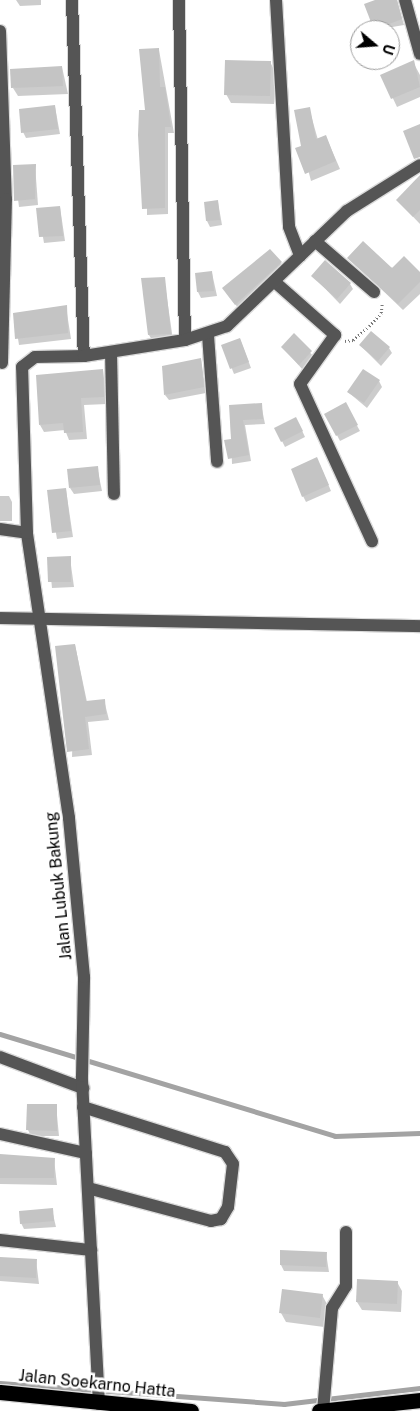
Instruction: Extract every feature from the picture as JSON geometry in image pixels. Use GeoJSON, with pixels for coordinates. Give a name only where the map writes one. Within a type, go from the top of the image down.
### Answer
{"type":"FeatureCollection","features":[{"type":"Feature","properties":{"kind":"highway","name":"Jalan Soekarno Hatta"},"geometry":{"type":"LineString","coordinates":[[0,1392],[191,1411]]}},
{"type":"Feature","properties":{"kind":"highway"},"geometry":{"type":"LineString","coordinates":[[321,1411],[420,1400]]}},
{"type":"Feature","properties":{"kind":"street"},"geometry":{"type":"LineString","coordinates":[[72,0],[84,356]]}},
{"type":"Feature","properties":{"kind":"street"},"geometry":{"type":"LineString","coordinates":[[179,0],[185,340]]}},
{"type":"Feature","properties":{"kind":"street"},"geometry":{"type":"LineString","coordinates":[[276,0],[289,227],[300,256]]}},
{"type":"Feature","properties":{"kind":"street"},"geometry":{"type":"LineString","coordinates":[[405,0],[420,54]]}},
{"type":"Feature","properties":{"kind":"street"},"geometry":{"type":"LineString","coordinates":[[0,31],[6,199],[1,363],[22,367],[35,357],[84,356],[208,335],[241,316],[315,240],[347,211],[420,165]]}},
{"type":"Feature","properties":{"kind":"street"},"geometry":{"type":"LineString","coordinates":[[315,240],[374,292]]}},
{"type":"Feature","properties":{"kind":"street"},"geometry":{"type":"LineString","coordinates":[[276,282],[335,335],[300,384],[372,541]]}},
{"type":"Feature","properties":{"kind":"street"},"geometry":{"type":"LineString","coordinates":[[208,335],[217,462]]}},
{"type":"Feature","properties":{"kind":"street"},"geometry":{"type":"LineString","coordinates":[[111,352],[114,494]]}},
{"type":"Feature","properties":{"kind":"street","name":"Jalan Lubuk Bakung"},"geometry":{"type":"LineString","coordinates":[[22,367],[27,533],[35,582],[38,618],[69,818],[85,1031],[82,1082],[99,1401]]}},
{"type":"Feature","properties":{"kind":"street"},"geometry":{"type":"LineString","coordinates":[[0,529],[27,533]]}},
{"type":"Feature","properties":{"kind":"street"},"geometry":{"type":"LineString","coordinates":[[0,618],[420,626]]}},
{"type":"Feature","properties":{"kind":"street"},"geometry":{"type":"LineString","coordinates":[[0,1057],[82,1082]]}},
{"type":"Feature","properties":{"kind":"street"},"geometry":{"type":"LineString","coordinates":[[84,1107],[225,1152],[233,1164],[228,1207],[220,1219],[211,1221],[88,1188]]}},
{"type":"Feature","properties":{"kind":"street"},"geometry":{"type":"LineString","coordinates":[[0,1134],[86,1153]]}},
{"type":"Feature","properties":{"kind":"street"},"geometry":{"type":"LineString","coordinates":[[321,1411],[332,1308],[346,1286],[346,1232]]}},
{"type":"Feature","properties":{"kind":"street"},"geometry":{"type":"LineString","coordinates":[[0,1240],[91,1250]]}},
{"type":"Feature","properties":{"kind":"path"},"geometry":{"type":"LineString","coordinates":[[335,335],[349,341],[369,326],[382,306],[374,292]]}},
{"type":"Feature","properties":{"kind":"building"},"geometry":{"type":"Polygon","coordinates":[[[375,0],[397,0],[402,19],[370,20],[364,4],[375,0]]]}},
{"type":"Feature","properties":{"kind":"building"},"geometry":{"type":"Polygon","coordinates":[[[159,48],[160,87],[165,87],[171,127],[165,127],[165,208],[142,209],[138,135],[139,110],[145,110],[139,49],[159,48]]]}},
{"type":"Feature","properties":{"kind":"building"},"geometry":{"type":"Polygon","coordinates":[[[225,60],[271,61],[270,96],[224,95],[225,60]]]}},
{"type":"Feature","properties":{"kind":"building"},"geometry":{"type":"Polygon","coordinates":[[[414,60],[420,87],[391,99],[380,75],[391,70],[400,70],[400,66],[414,60]]]}},
{"type":"Feature","properties":{"kind":"building"},"geometry":{"type":"Polygon","coordinates":[[[62,66],[63,86],[11,88],[10,69],[62,66]]]}},
{"type":"Feature","properties":{"kind":"building"},"geometry":{"type":"Polygon","coordinates":[[[55,105],[58,129],[21,133],[19,109],[55,105]]]}},
{"type":"Feature","properties":{"kind":"building"},"geometry":{"type":"Polygon","coordinates":[[[310,107],[316,139],[326,135],[336,161],[305,174],[295,148],[301,146],[294,110],[310,107]]]}},
{"type":"Feature","properties":{"kind":"building"},"geometry":{"type":"Polygon","coordinates":[[[420,124],[420,157],[414,159],[403,131],[420,124]]]}},
{"type":"Feature","properties":{"kind":"building"},"geometry":{"type":"Polygon","coordinates":[[[36,164],[35,199],[14,201],[13,165],[36,164]]]}},
{"type":"Feature","properties":{"kind":"building"},"geometry":{"type":"Polygon","coordinates":[[[420,175],[420,210],[413,217],[396,200],[420,175]]]}},
{"type":"Feature","properties":{"kind":"building"},"geometry":{"type":"Polygon","coordinates":[[[218,200],[220,220],[206,221],[204,202],[218,200]]]}},
{"type":"Feature","properties":{"kind":"building"},"geometry":{"type":"Polygon","coordinates":[[[60,206],[63,236],[39,237],[36,208],[60,206]]]}},
{"type":"Feature","properties":{"kind":"building"},"geometry":{"type":"Polygon","coordinates":[[[363,241],[392,268],[404,256],[420,272],[420,282],[398,304],[347,258],[363,241]]]}},
{"type":"Feature","properties":{"kind":"building"},"geometry":{"type":"Polygon","coordinates":[[[270,249],[282,262],[235,305],[222,288],[270,249]]]}},
{"type":"Feature","properties":{"kind":"building"},"geometry":{"type":"Polygon","coordinates":[[[325,260],[351,283],[337,299],[311,276],[325,260]]]}},
{"type":"Feature","properties":{"kind":"building"},"geometry":{"type":"Polygon","coordinates":[[[212,271],[214,291],[197,292],[195,273],[212,271]]]}},
{"type":"Feature","properties":{"kind":"building"},"geometry":{"type":"Polygon","coordinates":[[[165,277],[171,334],[148,335],[141,278],[165,277]]]}},
{"type":"Feature","properties":{"kind":"building"},"geometry":{"type":"Polygon","coordinates":[[[67,305],[68,333],[15,339],[13,313],[67,305]]]}},
{"type":"Feature","properties":{"kind":"building"},"geometry":{"type":"Polygon","coordinates":[[[371,331],[390,347],[378,361],[359,345],[371,331]]]}},
{"type":"Feature","properties":{"kind":"building"},"geometry":{"type":"Polygon","coordinates":[[[294,333],[312,351],[299,365],[281,347],[294,333]]]}},
{"type":"Feature","properties":{"kind":"building"},"geometry":{"type":"Polygon","coordinates":[[[240,338],[249,362],[230,369],[221,345],[240,338]]]}},
{"type":"Feature","properties":{"kind":"building"},"geometry":{"type":"Polygon","coordinates":[[[201,358],[204,387],[164,395],[162,366],[201,358]]]}},
{"type":"Feature","properties":{"kind":"building"},"geometry":{"type":"Polygon","coordinates":[[[103,369],[104,397],[81,398],[83,432],[64,433],[63,423],[39,425],[36,375],[103,369]]]}},
{"type":"Feature","properties":{"kind":"building"},"geometry":{"type":"Polygon","coordinates":[[[363,369],[380,380],[364,403],[347,392],[363,369]]]}},
{"type":"Feature","properties":{"kind":"building"},"geometry":{"type":"Polygon","coordinates":[[[346,402],[358,425],[336,436],[324,414],[346,402]]]}},
{"type":"Feature","properties":{"kind":"building"},"geometry":{"type":"Polygon","coordinates":[[[262,403],[263,419],[243,420],[249,455],[228,459],[224,440],[231,439],[229,405],[262,403]]]}},
{"type":"Feature","properties":{"kind":"building"},"geometry":{"type":"Polygon","coordinates":[[[296,417],[303,431],[281,442],[274,428],[296,417]]]}},
{"type":"Feature","properties":{"kind":"building"},"geometry":{"type":"Polygon","coordinates":[[[317,457],[329,485],[302,497],[291,469],[317,457]]]}},
{"type":"Feature","properties":{"kind":"building"},"geometry":{"type":"Polygon","coordinates":[[[98,466],[100,485],[69,488],[67,469],[98,466]]]}},
{"type":"Feature","properties":{"kind":"building"},"geometry":{"type":"Polygon","coordinates":[[[66,488],[71,531],[52,533],[47,490],[66,488]]]}},
{"type":"Feature","properties":{"kind":"building"},"geometry":{"type":"Polygon","coordinates":[[[71,556],[71,582],[48,582],[47,557],[71,556]]]}},
{"type":"Feature","properties":{"kind":"building"},"geometry":{"type":"Polygon","coordinates":[[[75,644],[86,701],[105,699],[106,714],[85,717],[89,749],[67,752],[55,646],[75,644]]]}},
{"type":"Feature","properties":{"kind":"building"},"geometry":{"type":"Polygon","coordinates":[[[27,1104],[57,1104],[57,1131],[26,1130],[27,1104]]]}},
{"type":"Feature","properties":{"kind":"building"},"geometry":{"type":"Polygon","coordinates":[[[0,1154],[55,1158],[54,1178],[0,1178],[0,1154]]]}},
{"type":"Feature","properties":{"kind":"building"},"geometry":{"type":"Polygon","coordinates":[[[53,1208],[54,1221],[20,1224],[19,1211],[53,1208]]]}},
{"type":"Feature","properties":{"kind":"building"},"geometry":{"type":"Polygon","coordinates":[[[280,1250],[327,1252],[326,1267],[280,1265],[280,1250]]]}},
{"type":"Feature","properties":{"kind":"building"},"geometry":{"type":"Polygon","coordinates":[[[0,1257],[37,1259],[36,1278],[0,1276],[0,1257]]]}},
{"type":"Feature","properties":{"kind":"building"},"geometry":{"type":"Polygon","coordinates":[[[357,1279],[398,1281],[397,1304],[356,1302],[357,1279]]]}},
{"type":"Feature","properties":{"kind":"building"},"geometry":{"type":"Polygon","coordinates":[[[282,1289],[323,1294],[320,1318],[279,1313],[282,1289]]]}},
{"type":"Feature","properties":{"kind":"waterway"},"geometry":{"type":"LineString","coordinates":[[0,1034],[335,1136],[420,1133]]}},
{"type":"Feature","properties":{"kind":"waterway"},"geometry":{"type":"LineString","coordinates":[[0,1383],[284,1404],[420,1388]]}}]}
